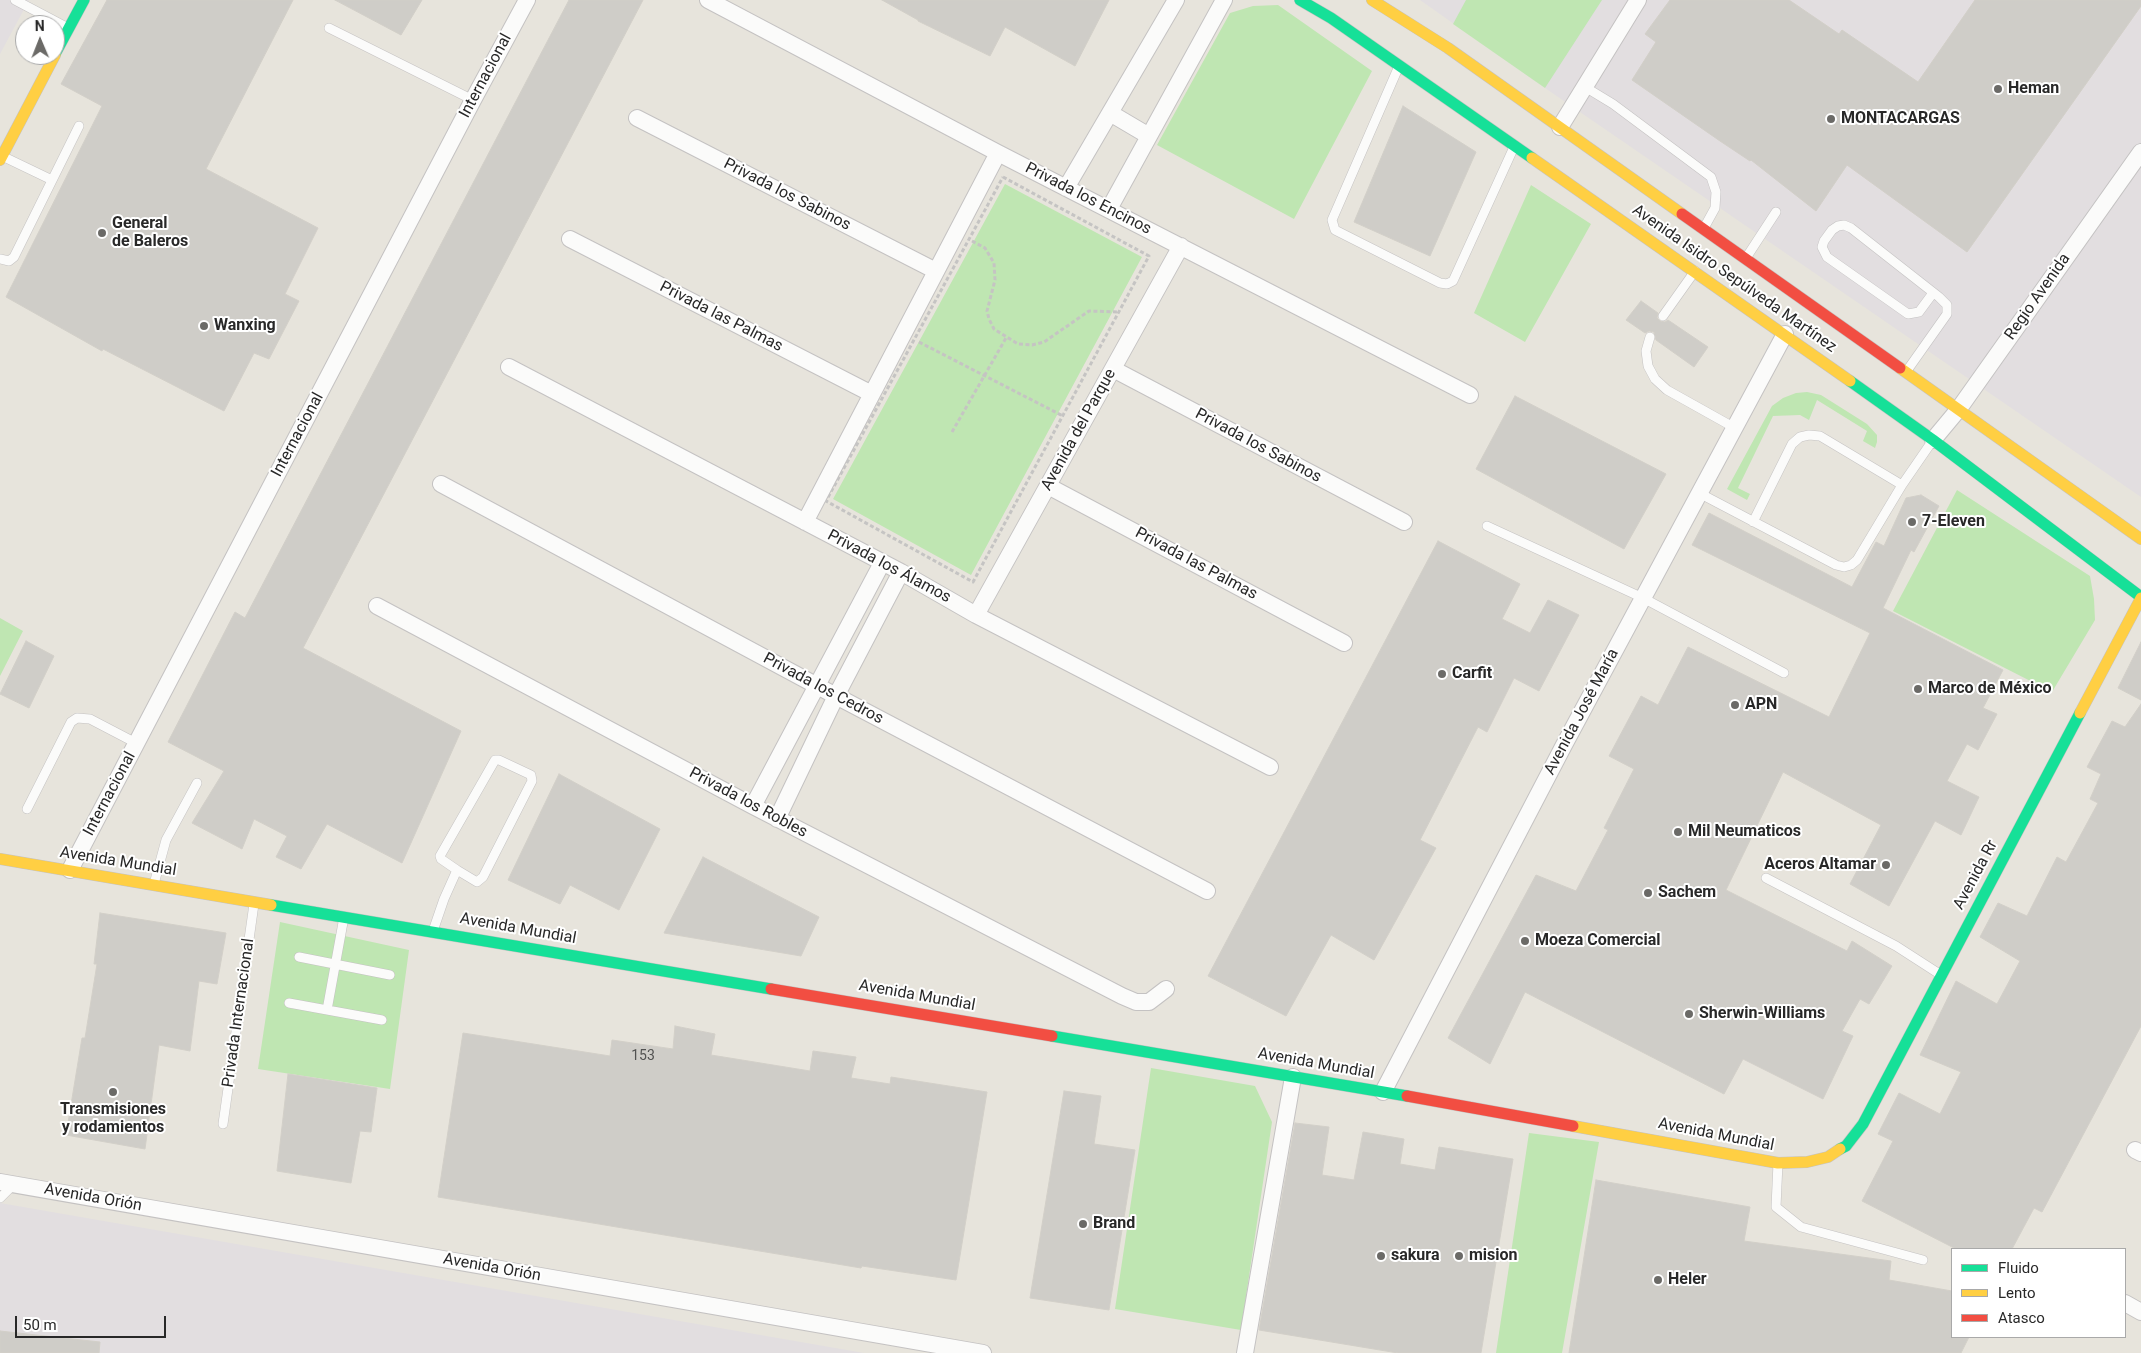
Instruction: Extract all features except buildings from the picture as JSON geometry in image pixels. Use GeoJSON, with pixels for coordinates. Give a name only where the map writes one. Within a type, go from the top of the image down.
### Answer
{"type":"FeatureCollection","features":[{"type":"Feature","properties":{"kind":"street"},"geometry":{"type":"LineString","coordinates":[[65,35],[84,0]]}},
{"type":"Feature","properties":{"kind":"street","name":"Privada los Encinos"},"geometry":{"type":"LineString","coordinates":[[708,0],[998,153],[1470,395]]}},
{"type":"Feature","properties":{"kind":"street"},"geometry":{"type":"LineString","coordinates":[[1066,188],[1176,0]]}},
{"type":"Feature","properties":{"kind":"street"},"geometry":{"type":"LineString","coordinates":[[1110,209],[1224,0]]}},
{"type":"Feature","properties":{"kind":"street","name":"Avenida Isidro Sepúlveda Martínez"},"geometry":{"type":"LineString","coordinates":[[1300,0],[1331,18],[1695,270],[1933,440],[2094,560],[2141,598]]}},
{"type":"Feature","properties":{"kind":"street","name":"Avenida Isidro Sepúlveda Martínez"},"geometry":{"type":"LineString","coordinates":[[1372,0],[1448,48],[2141,540]]}},
{"type":"Feature","properties":{"kind":"street"},"geometry":{"type":"LineString","coordinates":[[1560,127],[1638,0]]}},
{"type":"Feature","properties":{"kind":"street","name":"Internacional"},"geometry":{"type":"LineString","coordinates":[[70,870],[473,100],[522,2]]}},
{"type":"Feature","properties":{"kind":"street"},"geometry":{"type":"LineString","coordinates":[[1,158],[50,65]]}},
{"type":"Feature","properties":{"kind":"street"},"geometry":{"type":"LineString","coordinates":[[1110,112],[1150,136]]}},
{"type":"Feature","properties":{"kind":"street","name":"Privada los Sabinos"},"geometry":{"type":"LineString","coordinates":[[637,118],[936,271]]}},
{"type":"Feature","properties":{"kind":"street","name":"Regio Avenida"},"geometry":{"type":"LineString","coordinates":[[1933,440],[1958,410],[2141,152]]}},
{"type":"Feature","properties":{"kind":"street"},"geometry":{"type":"LineString","coordinates":[[805,522],[998,153]]}},
{"type":"Feature","properties":{"kind":"street","name":"Privada las Palmas"},"geometry":{"type":"LineString","coordinates":[[570,239],[872,394]]}},
{"type":"Feature","properties":{"kind":"street","name":"Avenida del Parque"},"geometry":{"type":"LineString","coordinates":[[976,614],[1181,246]]}},
{"type":"Feature","properties":{"kind":"street","name":"Avenida José María"},"geometry":{"type":"LineString","coordinates":[[1383,1092],[1560,753],[1785,334]]}},
{"type":"Feature","properties":{"kind":"street","name":"Privada los Álamos"},"geometry":{"type":"LineString","coordinates":[[509,366],[1270,768]]}},
{"type":"Feature","properties":{"kind":"street","name":"Privada los Sabinos"},"geometry":{"type":"LineString","coordinates":[[1113,369],[1404,522]]}},
{"type":"Feature","properties":{"kind":"street","name":"Privada los Cedros"},"geometry":{"type":"LineString","coordinates":[[441,484],[836,696],[1207,891]]}},
{"type":"Feature","properties":{"kind":"street","name":"Privada las Palmas"},"geometry":{"type":"LineString","coordinates":[[1048,486],[1344,643]]}},
{"type":"Feature","properties":{"kind":"street"},"geometry":{"type":"LineString","coordinates":[[753,806],[882,563]]}},
{"type":"Feature","properties":{"kind":"street"},"geometry":{"type":"LineString","coordinates":[[777,819],[836,696],[901,572]]}},
{"type":"Feature","properties":{"kind":"street","name":"Avenida Rr"},"geometry":{"type":"LineString","coordinates":[[1828,1157],[1846,1146],[1863,1124],[2141,598]]}},
{"type":"Feature","properties":{"kind":"street","name":"Privada los Robles"},"geometry":{"type":"LineString","coordinates":[[377,606],[777,819],[1122,996],[1136,1002],[1149,1002],[1166,989]]}},
{"type":"Feature","properties":{"kind":"street","name":"Avenida Mundial"},"geometry":{"type":"LineString","coordinates":[[0,859],[1293,1076],[1778,1163],[1807,1162],[1828,1157]]}},
{"type":"Feature","properties":{"kind":"street"},"geometry":{"type":"LineString","coordinates":[[1246,1353],[1293,1076]]}},
{"type":"Feature","properties":{"kind":"street","name":"Avenida Orión"},"geometry":{"type":"LineString","coordinates":[[7,1184],[983,1353]]}},
{"type":"Feature","properties":{"kind":"street"},"geometry":{"type":"LineString","coordinates":[[2126,1304],[2141,1312]]}},
{"type":"Feature","properties":{"kind":"lane"},"geometry":{"type":"LineString","coordinates":[[15,0],[68,29]]}},
{"type":"Feature","properties":{"kind":"lane"},"geometry":{"type":"LineString","coordinates":[[329,28],[473,100]]}},
{"type":"Feature","properties":{"kind":"lane"},"geometry":{"type":"LineString","coordinates":[[1399,66],[1332,220],[1335,230],[1440,283],[1447,284],[1452,281],[1514,146]]}},
{"type":"Feature","properties":{"kind":"lane"},"geometry":{"type":"LineString","coordinates":[[1585,87],[1613,104],[1711,177],[1716,192],[1714,208],[1703,229]]}},
{"type":"Feature","properties":{"kind":"lane"},"geometry":{"type":"LineString","coordinates":[[0,259],[9,261],[14,257],[79,126]]}},
{"type":"Feature","properties":{"kind":"lane"},"geometry":{"type":"LineString","coordinates":[[1,158],[52,180]]}},
{"type":"Feature","properties":{"kind":"lane"},"geometry":{"type":"LineString","coordinates":[[1746,259],[1760,240],[1776,212]]}},
{"type":"Feature","properties":{"kind":"lane"},"geometry":{"type":"LineString","coordinates":[[1906,373],[1947,314],[1947,305],[1934,293],[1851,228],[1844,225],[1838,226],[1832,230],[1824,241],[1822,247],[1827,258],[1908,314],[1919,312],[1934,293]]}},
{"type":"Feature","properties":{"kind":"lane"},"geometry":{"type":"LineString","coordinates":[[1663,316],[1695,270]]}},
{"type":"Feature","properties":{"kind":"lane"},"geometry":{"type":"LineString","coordinates":[[1650,337],[1646,351],[1648,366],[1655,379],[1667,390],[1735,428]]}},
{"type":"Feature","properties":{"kind":"lane"},"geometry":{"type":"LineString","coordinates":[[1753,522],[1792,444],[1800,437],[1809,435],[1820,436],[1902,484]]}},
{"type":"Feature","properties":{"kind":"lane"},"geometry":{"type":"LineString","coordinates":[[1699,493],[1836,565],[1844,567],[1851,565],[1864,548],[1902,484],[1933,440]]}},
{"type":"Feature","properties":{"kind":"lane"},"geometry":{"type":"LineString","coordinates":[[1487,526],[1643,598],[1784,673]]}},
{"type":"Feature","properties":{"kind":"lane"},"geometry":{"type":"LineString","coordinates":[[27,809],[70,722],[76,718],[90,719],[136,743]]}},
{"type":"Feature","properties":{"kind":"lane"},"geometry":{"type":"LineString","coordinates":[[495,760],[499,760],[531,775],[532,781],[481,880],[473,880],[457,870],[440,859],[440,856],[495,760]]}},
{"type":"Feature","properties":{"kind":"lane"},"geometry":{"type":"LineString","coordinates":[[154,884],[166,840],[197,783]]}},
{"type":"Feature","properties":{"kind":"lane"},"geometry":{"type":"LineString","coordinates":[[433,931],[457,870]]}},
{"type":"Feature","properties":{"kind":"lane"},"geometry":{"type":"LineString","coordinates":[[1766,878],[1896,946],[1941,975]]}},
{"type":"Feature","properties":{"kind":"lane","name":"Privada Internacional"},"geometry":{"type":"LineString","coordinates":[[223,1124],[255,901]]}},
{"type":"Feature","properties":{"kind":"lane"},"geometry":{"type":"LineString","coordinates":[[327,1010],[344,916]]}},
{"type":"Feature","properties":{"kind":"lane"},"geometry":{"type":"LineString","coordinates":[[299,957],[390,975]]}},
{"type":"Feature","properties":{"kind":"lane"},"geometry":{"type":"LineString","coordinates":[[289,1003],[382,1020]]}},
{"type":"Feature","properties":{"kind":"lane"},"geometry":{"type":"LineString","coordinates":[[1778,1163],[1776,1207],[1801,1227],[1923,1260]]}},
{"type":"Feature","properties":{"kind":"lane"},"geometry":{"type":"LineString","coordinates":[[0,1198],[7,1184]]}},
{"type":"Feature","properties":{"kind":"path"},"geometry":{"type":"LineString","coordinates":[[1003,177],[1149,256],[973,582],[826,501],[969,239],[1003,177]]}},
{"type":"Feature","properties":{"kind":"path"},"geometry":{"type":"LineString","coordinates":[[969,239],[985,248],[994,263],[995,280],[987,311],[994,329],[1018,344],[1032,345],[1044,342],[1089,311],[1118,312]]}},
{"type":"Feature","properties":{"kind":"path"},"geometry":{"type":"LineString","coordinates":[[952,432],[1006,338]]}},
{"type":"Feature","properties":{"kind":"path"},"geometry":{"type":"LineString","coordinates":[[914,339],[1063,416]]}},
{"type":"Feature","properties":{"kind":"shaded area"},"geometry":{"type":"Polygon","coordinates":[[[0,0],[29,0],[21,15],[15,15],[15,26],[0,54],[0,0]]]}},
{"type":"Feature","properties":{"kind":"shaded area"},"geometry":{"type":"Polygon","coordinates":[[[1420,0],[2141,0],[2141,497],[1545,88],[1420,0]]]}},
{"type":"Feature","properties":{"kind":"shaded area"},"geometry":{"type":"Polygon","coordinates":[[[0,1203],[864,1353],[0,1353],[0,1203]]]}},
{"type":"Feature","properties":{"kind":"green space"},"geometry":{"type":"Polygon","coordinates":[[[1466,0],[1602,0],[1545,88],[1453,24],[1466,0]]]}},
{"type":"Feature","properties":{"kind":"green space"},"geometry":{"type":"Polygon","coordinates":[[[1278,5],[1372,71],[1294,219],[1157,145],[1230,13],[1253,6],[1278,5]]]}},
{"type":"Feature","properties":{"kind":"green space"},"geometry":{"type":"Polygon","coordinates":[[[1005,184],[1142,257],[971,575],[833,499],[1005,184]]]}},
{"type":"Feature","properties":{"kind":"green space"},"geometry":{"type":"Polygon","coordinates":[[[1531,185],[1591,224],[1525,342],[1474,313],[1531,185]]]}},
{"type":"Feature","properties":{"kind":"green space"},"geometry":{"type":"Polygon","coordinates":[[[1807,392],[1821,395],[1867,424],[1877,435],[1875,448],[1863,441],[1867,431],[1817,400],[1809,420],[1800,415],[1773,416],[1738,488],[1750,494],[1747,500],[1727,489],[1772,406],[1783,398],[1796,393],[1807,392]]]}},
{"type":"Feature","properties":{"kind":"green space"},"geometry":{"type":"Polygon","coordinates":[[[1957,490],[2090,576],[2095,620],[2052,692],[1893,611],[1957,490]]]}},
{"type":"Feature","properties":{"kind":"green space"},"geometry":{"type":"Polygon","coordinates":[[[0,618],[23,631],[0,676],[0,618]]]}},
{"type":"Feature","properties":{"kind":"green space"},"geometry":{"type":"Polygon","coordinates":[[[280,922],[409,950],[390,1089],[258,1069],[280,922]]]}},
{"type":"Feature","properties":{"kind":"green space"},"geometry":{"type":"Polygon","coordinates":[[[1151,1068],[1255,1086],[1272,1122],[1241,1330],[1115,1309],[1151,1068]]]}},
{"type":"Feature","properties":{"kind":"green space"},"geometry":{"type":"Polygon","coordinates":[[[1529,1133],[1599,1142],[1562,1353],[1496,1353],[1529,1133]]]}},
{"type":"Feature","properties":{"kind":"traffic: fast"},"geometry":{"type":"LineString","coordinates":[[65,35],[84,0]]}},
{"type":"Feature","properties":{"kind":"traffic: fast"},"geometry":{"type":"LineString","coordinates":[[1300,0],[1331,18],[1532,158]]}},
{"type":"Feature","properties":{"kind":"traffic: fast"},"geometry":{"type":"LineString","coordinates":[[1850,381],[1933,440],[2141,597]]}},
{"type":"Feature","properties":{"kind":"traffic: fast"},"geometry":{"type":"LineString","coordinates":[[1840,1149],[1846,1146],[1863,1124],[2080,713]]}},
{"type":"Feature","properties":{"kind":"traffic: fast"},"geometry":{"type":"LineString","coordinates":[[271,905],[771,989]]}},
{"type":"Feature","properties":{"kind":"traffic: fast"},"geometry":{"type":"LineString","coordinates":[[1052,1036],[1407,1096]]}},
{"type":"Feature","properties":{"kind":"traffic: slow"},"geometry":{"type":"LineString","coordinates":[[1372,0],[1448,48],[1682,214]]}},
{"type":"Feature","properties":{"kind":"traffic: slow"},"geometry":{"type":"LineString","coordinates":[[0,160],[50,65]]}},
{"type":"Feature","properties":{"kind":"traffic: slow"},"geometry":{"type":"LineString","coordinates":[[1532,158],[1850,381]]}},
{"type":"Feature","properties":{"kind":"traffic: slow"},"geometry":{"type":"LineString","coordinates":[[1900,368],[2141,539]]}},
{"type":"Feature","properties":{"kind":"traffic: slow"},"geometry":{"type":"LineString","coordinates":[[2080,713],[2141,598]]}},
{"type":"Feature","properties":{"kind":"traffic: slow"},"geometry":{"type":"LineString","coordinates":[[0,859],[271,905]]}},
{"type":"Feature","properties":{"kind":"traffic: slow"},"geometry":{"type":"LineString","coordinates":[[1573,1126],[1778,1163],[1807,1162],[1828,1157],[1840,1149]]}},
{"type":"Feature","properties":{"kind":"traffic: jam"},"geometry":{"type":"LineString","coordinates":[[1682,214],[1900,368]]}},
{"type":"Feature","properties":{"kind":"traffic: jam"},"geometry":{"type":"LineString","coordinates":[[771,989],[1052,1036]]}},
{"type":"Feature","properties":{"kind":"traffic: jam"},"geometry":{"type":"LineString","coordinates":[[1407,1096],[1573,1126]]}},
{"type":"Feature","properties":{"kind":"place","name":"Heman"},"geometry":{"type":"Point","coordinates":[1998,89]}},
{"type":"Feature","properties":{"kind":"place","name":"MONTACARGAS"},"geometry":{"type":"Point","coordinates":[1831,119]}},
{"type":"Feature","properties":{"kind":"place","name":"General de Baleros"},"geometry":{"type":"Point","coordinates":[102,233]}},
{"type":"Feature","properties":{"kind":"place","name":"Wanxing"},"geometry":{"type":"Point","coordinates":[204,326]}},
{"type":"Feature","properties":{"kind":"place","name":"7-Eleven"},"geometry":{"type":"Point","coordinates":[1912,522]}},
{"type":"Feature","properties":{"kind":"place","name":"Carfit"},"geometry":{"type":"Point","coordinates":[1442,674]}},
{"type":"Feature","properties":{"kind":"place","name":"Marco de México"},"geometry":{"type":"Point","coordinates":[1918,689]}},
{"type":"Feature","properties":{"kind":"place","name":"APN"},"geometry":{"type":"Point","coordinates":[1735,705]}},
{"type":"Feature","properties":{"kind":"place","name":"Mil Neumaticos"},"geometry":{"type":"Point","coordinates":[1678,832]}},
{"type":"Feature","properties":{"kind":"place","name":"Aceros Altamar"},"geometry":{"type":"Point","coordinates":[1886,865]}},
{"type":"Feature","properties":{"kind":"place","name":"Sachem"},"geometry":{"type":"Point","coordinates":[1648,893]}},
{"type":"Feature","properties":{"kind":"place","name":"Moeza Comercial"},"geometry":{"type":"Point","coordinates":[1525,941]}},
{"type":"Feature","properties":{"kind":"place","name":"Sherwin-Williams"},"geometry":{"type":"Point","coordinates":[1689,1014]}},
{"type":"Feature","properties":{"kind":"place","name":"Transmisiones y rodamientos"},"geometry":{"type":"Point","coordinates":[113,1092]}},
{"type":"Feature","properties":{"kind":"place","name":"Brand"},"geometry":{"type":"Point","coordinates":[1083,1224]}},
{"type":"Feature","properties":{"kind":"place","name":"sakura"},"geometry":{"type":"Point","coordinates":[1381,1256]}},
{"type":"Feature","properties":{"kind":"place","name":"mision"},"geometry":{"type":"Point","coordinates":[1459,1256]}},
{"type":"Feature","properties":{"kind":"place","name":"Heler"},"geometry":{"type":"Point","coordinates":[1658,1280]}}]}
